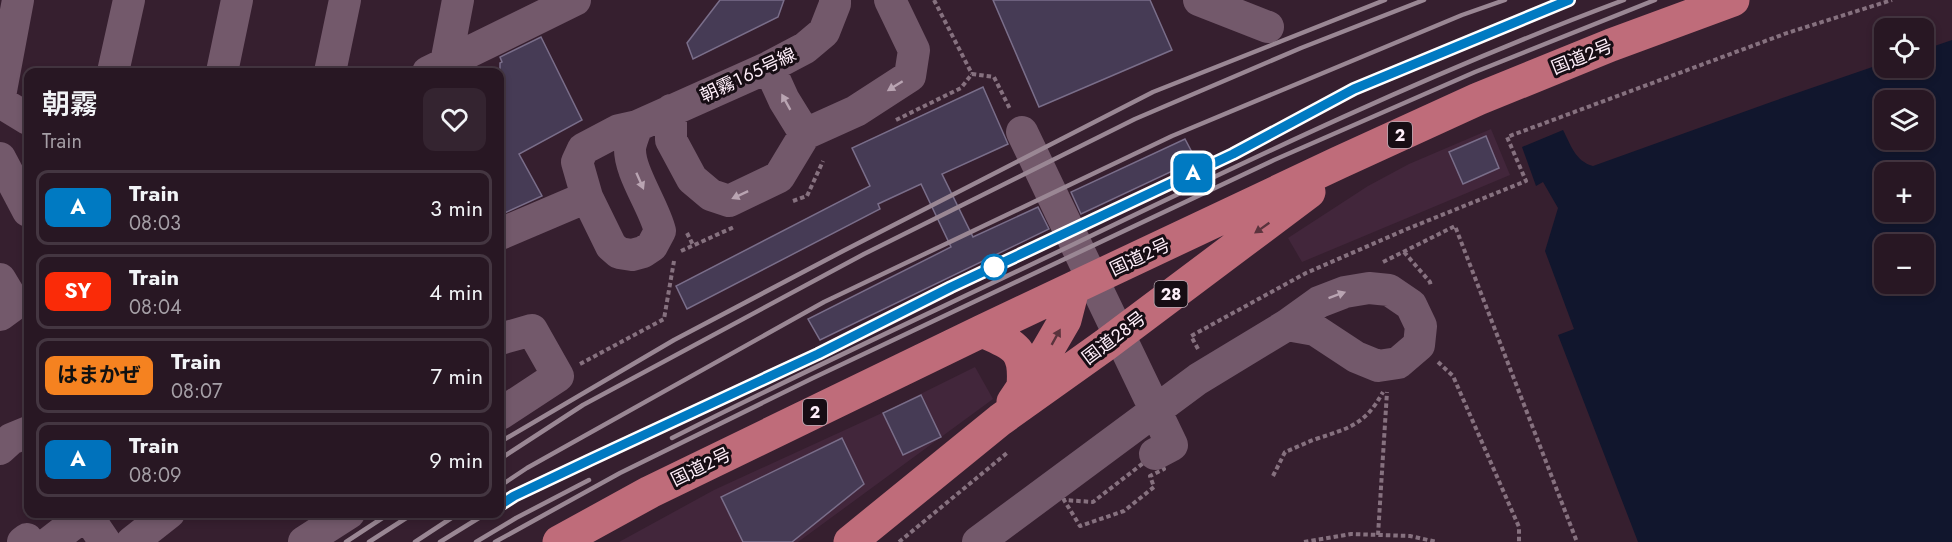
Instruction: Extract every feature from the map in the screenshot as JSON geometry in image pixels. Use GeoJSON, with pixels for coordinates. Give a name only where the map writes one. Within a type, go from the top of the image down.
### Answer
{"type":"FeatureCollection","features":[{"type":"Feature","properties":{"kind":"highway","name":"国道2号"},"geometry":{"type":"LineString","coordinates":[[559,542],[650,492],[982,331],[1338,163],[1478,99],[1611,45],[1733,0]]}},
{"type":"Feature","properties":{"kind":"highway","name":"国道28号"},"geometry":{"type":"LineString","coordinates":[[849,542],[1000,420],[1302,199],[1338,163]]}},
{"type":"Feature","properties":{"kind":"highway","name":"国道28号"},"geometry":{"type":"LineString","coordinates":[[1000,420],[1047,351],[1065,320],[1074,289]]}},
{"type":"Feature","properties":{"kind":"highway"},"geometry":{"type":"LineString","coordinates":[[982,331],[1004,340],[1018,353],[1024,369],[1023,386]]}},
{"type":"Feature","properties":{"kind":"street"},"geometry":{"type":"LineString","coordinates":[[0,96],[18,0]]}},
{"type":"Feature","properties":{"kind":"street"},"geometry":{"type":"LineString","coordinates":[[114,68],[129,0]]}},
{"type":"Feature","properties":{"kind":"street"},"geometry":{"type":"LineString","coordinates":[[223,68],[237,0]]}},
{"type":"Feature","properties":{"kind":"street"},"geometry":{"type":"LineString","coordinates":[[331,68],[345,0]]}},
{"type":"Feature","properties":{"kind":"street"},"geometry":{"type":"LineString","coordinates":[[437,68],[458,0]]}},
{"type":"Feature","properties":{"kind":"street"},"geometry":{"type":"LineString","coordinates":[[437,68],[575,0]]}},
{"type":"Feature","properties":{"kind":"street","name":"朝霧１６５号線"},"geometry":{"type":"LineString","coordinates":[[637,126],[630,146],[632,161],[660,231],[652,246],[632,255],[619,253],[610,246],[587,197],[577,162],[583,149],[619,130],[637,126],[769,67],[805,48],[824,32],[835,0]]}},
{"type":"Feature","properties":{"kind":"street"},"geometry":{"type":"LineString","coordinates":[[671,110],[671,140],[692,179],[711,195],[729,201],[779,177],[856,111],[910,76],[914,50],[890,0]]}},
{"type":"Feature","properties":{"kind":"street"},"geometry":{"type":"LineString","coordinates":[[1199,0],[1268,27]]}},
{"type":"Feature","properties":{"kind":"street"},"geometry":{"type":"LineString","coordinates":[[769,67],[784,100],[816,144]]}},
{"type":"Feature","properties":{"kind":"street"},"geometry":{"type":"LineString","coordinates":[[0,102],[24,117]]}},
{"type":"Feature","properties":{"kind":"street"},"geometry":{"type":"LineString","coordinates":[[1017,123],[1172,445],[1152,465]]}},
{"type":"Feature","properties":{"kind":"street"},"geometry":{"type":"LineString","coordinates":[[0,158],[24,203]]}},
{"type":"Feature","properties":{"kind":"street"},"geometry":{"type":"LineString","coordinates":[[504,232],[587,197]]}},
{"type":"Feature","properties":{"kind":"street"},"geometry":{"type":"LineString","coordinates":[[0,279],[15,304],[0,315]]}},
{"type":"Feature","properties":{"kind":"street"},"geometry":{"type":"LineString","coordinates":[[978,542],[1198,379],[1287,325],[1319,302],[1345,292],[1369,288],[1389,290],[1411,305],[1421,326],[1419,345],[1398,363],[1378,366],[1356,357],[1315,330],[1287,325]]}},
{"type":"Feature","properties":{"kind":"street"},"geometry":{"type":"LineString","coordinates":[[504,338],[532,330],[558,376],[504,411]]}},
{"type":"Feature","properties":{"kind":"street"},"geometry":{"type":"LineString","coordinates":[[50,542],[81,518]]}},
{"type":"Feature","properties":{"kind":"street"},"geometry":{"type":"LineString","coordinates":[[89,518],[105,542]]}},
{"type":"Feature","properties":{"kind":"street"},"geometry":{"type":"LineString","coordinates":[[132,542],[163,518]]}},
{"type":"Feature","properties":{"kind":"street"},"geometry":{"type":"LineString","coordinates":[[304,542],[341,518]]}},
{"type":"Feature","properties":{"kind":"street"},"geometry":{"type":"LineString","coordinates":[[23,542],[27,539],[29,542]]}},
{"type":"Feature","properties":{"kind":"path"},"geometry":{"type":"LineString","coordinates":[[934,0],[972,74]]}},
{"type":"Feature","properties":{"kind":"path"},"geometry":{"type":"LineString","coordinates":[[1191,336],[1306,273],[1407,229],[1526,182],[1508,137],[1787,33],[1892,0]]}},
{"type":"Feature","properties":{"kind":"path"},"geometry":{"type":"LineString","coordinates":[[972,74],[994,78],[1017,123]]}},
{"type":"Feature","properties":{"kind":"path"},"geometry":{"type":"LineString","coordinates":[[888,123],[961,88],[972,74]]}},
{"type":"Feature","properties":{"kind":"path"},"geometry":{"type":"LineString","coordinates":[[786,205],[807,196],[816,144]]}},
{"type":"Feature","properties":{"kind":"path"},"geometry":{"type":"LineString","coordinates":[[1455,226],[1577,542]]}},
{"type":"Feature","properties":{"kind":"path"},"geometry":{"type":"LineString","coordinates":[[558,376],[664,319],[675,254],[735,227]]}},
{"type":"Feature","properties":{"kind":"path"},"geometry":{"type":"LineString","coordinates":[[1404,252],[1430,282],[1433,293]]}},
{"type":"Feature","properties":{"kind":"path"},"geometry":{"type":"LineString","coordinates":[[1419,345],[1453,376],[1519,527],[1519,542]]}},
{"type":"Feature","properties":{"kind":"path"},"geometry":{"type":"LineString","coordinates":[[1273,476],[1285,452],[1348,429],[1373,410],[1388,384],[1378,535]]}},
{"type":"Feature","properties":{"kind":"path"},"geometry":{"type":"LineString","coordinates":[[1072,494],[1064,500],[1080,526],[1124,511],[1154,486],[1152,465],[1093,502]]}},
{"type":"Feature","properties":{"kind":"path"},"geometry":{"type":"LineString","coordinates":[[1304,542],[1351,534],[1410,536],[1437,542]]}},
{"type":"Feature","properties":{"kind":"shaded area"},"geometry":{"type":"Polygon","coordinates":[[[1491,129],[1510,175],[1302,262],[1288,238],[1368,186],[1409,164],[1491,129]]]}},
{"type":"Feature","properties":{"kind":"shaded area"},"geometry":{"type":"Polygon","coordinates":[[[975,367],[993,399],[798,542],[619,542],[714,490],[882,413],[975,367]]]}},
{"type":"Feature","properties":{"kind":"water"},"geometry":{"type":"Polygon","coordinates":[[[1952,40],[1952,542],[1638,542],[1558,335],[1574,329],[1545,251],[1558,208],[1543,182],[1536,186],[1522,147],[1563,130],[1578,156],[1593,166],[1874,66],[1874,78],[1934,78],[1934,46],[1952,40]]]}},
{"type":"Feature","properties":{"kind":"building"},"geometry":{"type":"Polygon","coordinates":[[[720,0],[784,0],[778,17],[693,59],[687,43],[720,0]]]}},
{"type":"Feature","properties":{"kind":"building"},"geometry":{"type":"Polygon","coordinates":[[[993,0],[1150,0],[1172,50],[1039,107],[993,0]]]}},
{"type":"Feature","properties":{"kind":"building"},"geometry":{"type":"Polygon","coordinates":[[[541,37],[582,120],[519,154],[542,196],[504,213],[504,68],[500,68],[502,62],[500,57],[541,37]]]}},
{"type":"Feature","properties":{"kind":"building"},"geometry":{"type":"Polygon","coordinates":[[[983,87],[1008,144],[942,174],[973,237],[1038,207],[1049,229],[820,340],[808,319],[951,247],[921,184],[878,204],[880,209],[687,309],[676,286],[870,186],[852,148],[983,87]]]}},
{"type":"Feature","properties":{"kind":"building"},"geometry":{"type":"Polygon","coordinates":[[[1486,136],[1499,168],[1463,184],[1449,152],[1486,136]]]}},
{"type":"Feature","properties":{"kind":"building"},"geometry":{"type":"Polygon","coordinates":[[[1185,139],[1196,160],[1081,214],[1071,192],[1185,139]]]}},
{"type":"Feature","properties":{"kind":"building"},"geometry":{"type":"Polygon","coordinates":[[[921,395],[941,437],[903,455],[883,413],[921,395]]]}},
{"type":"Feature","properties":{"kind":"building"},"geometry":{"type":"Polygon","coordinates":[[[842,438],[864,484],[792,542],[743,542],[721,497],[842,438]]]}},
{"type":"Feature","properties":{"kind":"railway"},"geometry":{"type":"LineString","coordinates":[[504,440],[674,340],[1153,92],[1385,0]]}},
{"type":"Feature","properties":{"kind":"railway"},"geometry":{"type":"LineString","coordinates":[[504,456],[583,405],[864,254],[1135,119],[1301,48],[1424,0]]}},
{"type":"Feature","properties":{"kind":"railway"},"geometry":{"type":"LineString","coordinates":[[504,483],[527,468],[824,302],[1172,136],[1462,15],[1505,0]]}},
{"type":"Feature","properties":{"kind":"railway"},"geometry":{"type":"LineString","coordinates":[[504,502],[1233,154],[1354,89],[1569,0]]}},
{"type":"Feature","properties":{"kind":"railway"},"geometry":{"type":"LineString","coordinates":[[672,438],[1275,148],[1483,56],[1624,0]]}},
{"type":"Feature","properties":{"kind":"railway"},"geometry":{"type":"LineString","coordinates":[[495,542],[620,473],[813,378],[1274,160],[1475,72],[1655,0]]}},
{"type":"Feature","properties":{"kind":"railway"},"geometry":{"type":"LineString","coordinates":[[476,542],[589,480]]}},
{"type":"Feature","properties":{"kind":"railway"},"geometry":{"type":"LineString","coordinates":[[346,542],[382,518]]}},
{"type":"Feature","properties":{"kind":"railway"},"geometry":{"type":"LineString","coordinates":[[369,542],[406,518]]}},
{"type":"Feature","properties":{"kind":"railway"},"geometry":{"type":"LineString","coordinates":[[415,542],[451,518]]}},
{"type":"Feature","properties":{"kind":"railway"},"geometry":{"type":"LineString","coordinates":[[440,542],[479,518]]}},
{"type":"Feature","properties":{"kind":"train","name":"A"},"geometry":{"type":"LineString","coordinates":[[504,502],[1233,154],[1354,89],[1569,0]]}}]}
